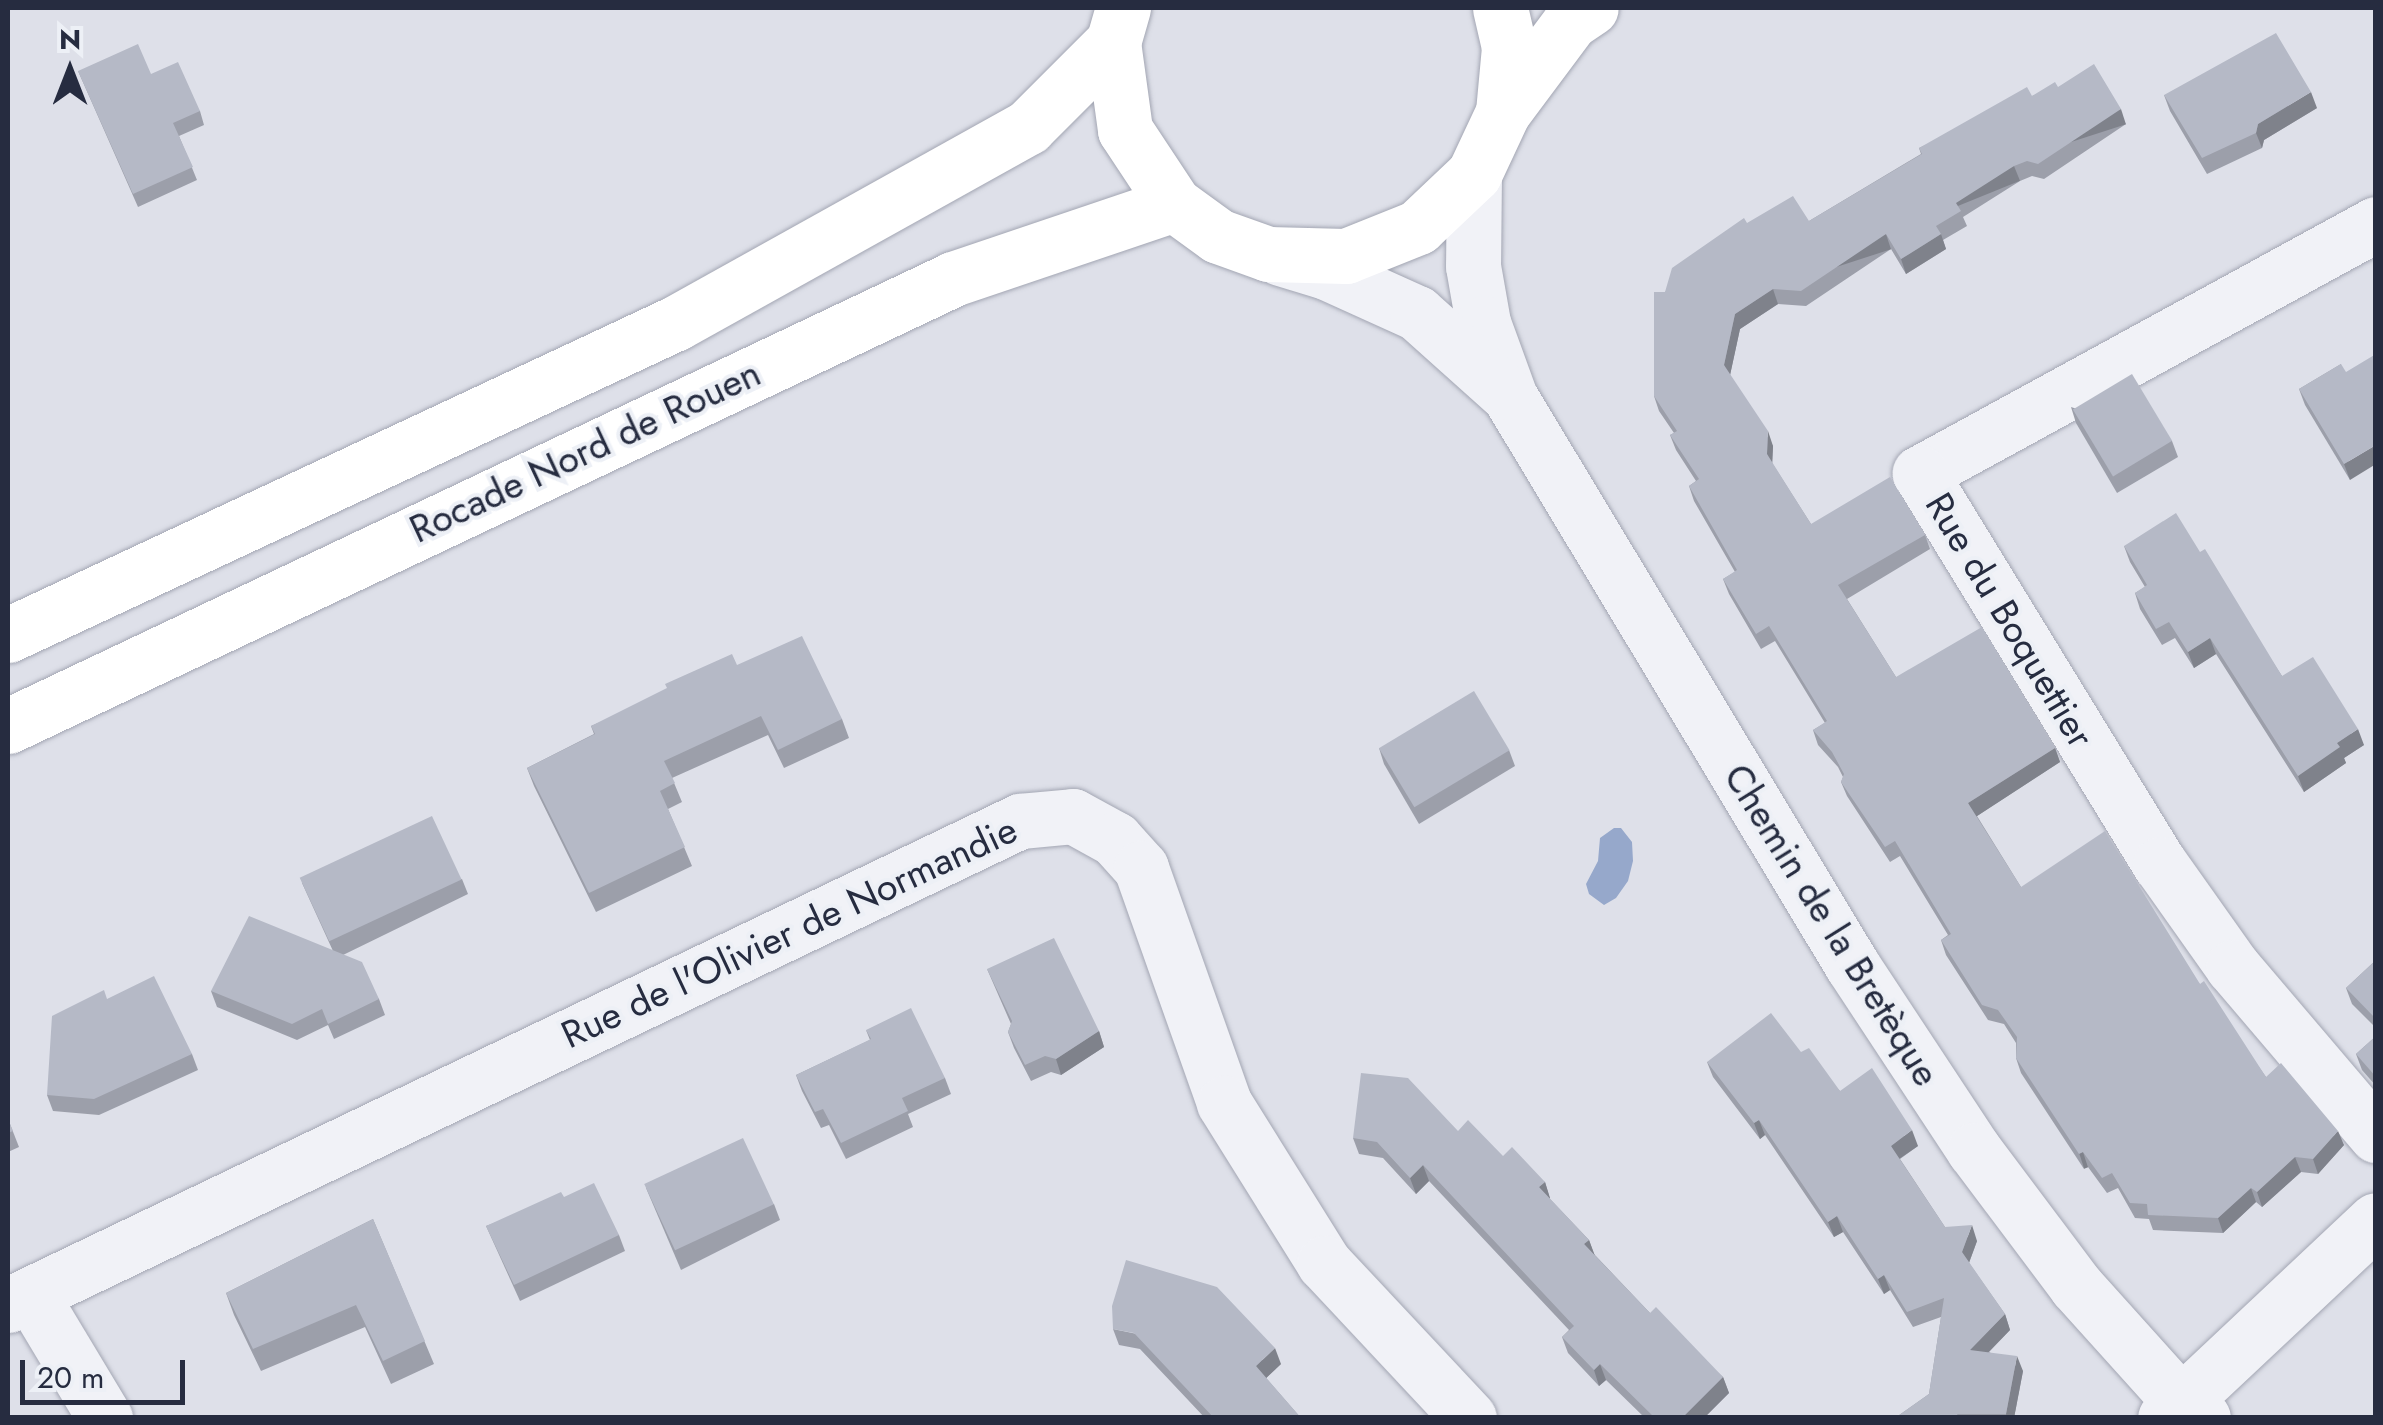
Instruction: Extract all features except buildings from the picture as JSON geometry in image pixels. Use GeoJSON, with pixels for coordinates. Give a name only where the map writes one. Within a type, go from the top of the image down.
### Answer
{"type":"FeatureCollection","features":[{"type":"Feature","properties":{"kind":"main road"},"geometry":{"type":"LineString","coordinates":[[1500,8],[1509,47],[1503,112]]}},
{"type":"Feature","properties":{"kind":"main road"},"geometry":{"type":"LineString","coordinates":[[1118,25],[1125,130],[1174,204],[1218,236],[1268,254],[1346,256],[1418,227],[1474,174],[1503,112],[1570,22],[1592,8]]}},
{"type":"Feature","properties":{"kind":"main road","name":"Rocade Nord de Rouen"},"geometry":{"type":"LineString","coordinates":[[8,635],[676,322],[1028,127],[1118,25]]}},
{"type":"Feature","properties":{"kind":"main road","name":"Rocade Nord de Rouen"},"geometry":{"type":"LineString","coordinates":[[8,726],[953,280],[1174,204]]}},
{"type":"Feature","properties":{"kind":"street","name":"Chemin de la Bretèque"},"geometry":{"type":"LineString","coordinates":[[1474,174],[1474,266],[1480,304],[1510,397],[1852,965],[1974,1150],[2076,1286],[2183,1412]]}},
{"type":"Feature","properties":{"kind":"street","name":"Rue du Boquettier"},"geometry":{"type":"LineString","coordinates":[[2376,224],[1920,473],[2160,864],[2233,967],[2376,1134]]}},
{"type":"Feature","properties":{"kind":"street","name":"Chemin de la Bretèque"},"geometry":{"type":"LineString","coordinates":[[1268,254],[1326,272],[1417,314],[1510,397]]}},
{"type":"Feature","properties":{"kind":"street","name":"Rue de l'Olivier de Normandie"},"geometry":{"type":"LineString","coordinates":[[19,1300],[1020,821],[1073,816],[1114,838],[1141,868],[1224,1102],[1324,1263],[1469,1418]]}},
{"type":"Feature","properties":{"kind":"street"},"geometry":{"type":"LineString","coordinates":[[2183,1412],[2376,1220]]}},
{"type":"Feature","properties":{"kind":"street"},"geometry":{"type":"LineString","coordinates":[[19,1300],[105,1418]]}},
{"type":"Feature","properties":{"kind":"water"},"geometry":{"type":"Polygon","coordinates":[[[1614,828],[1621,828],[1632,842],[1633,861],[1628,881],[1616,898],[1604,905],[1589,894],[1586,884],[1598,861],[1600,838],[1614,828]]]}}]}
